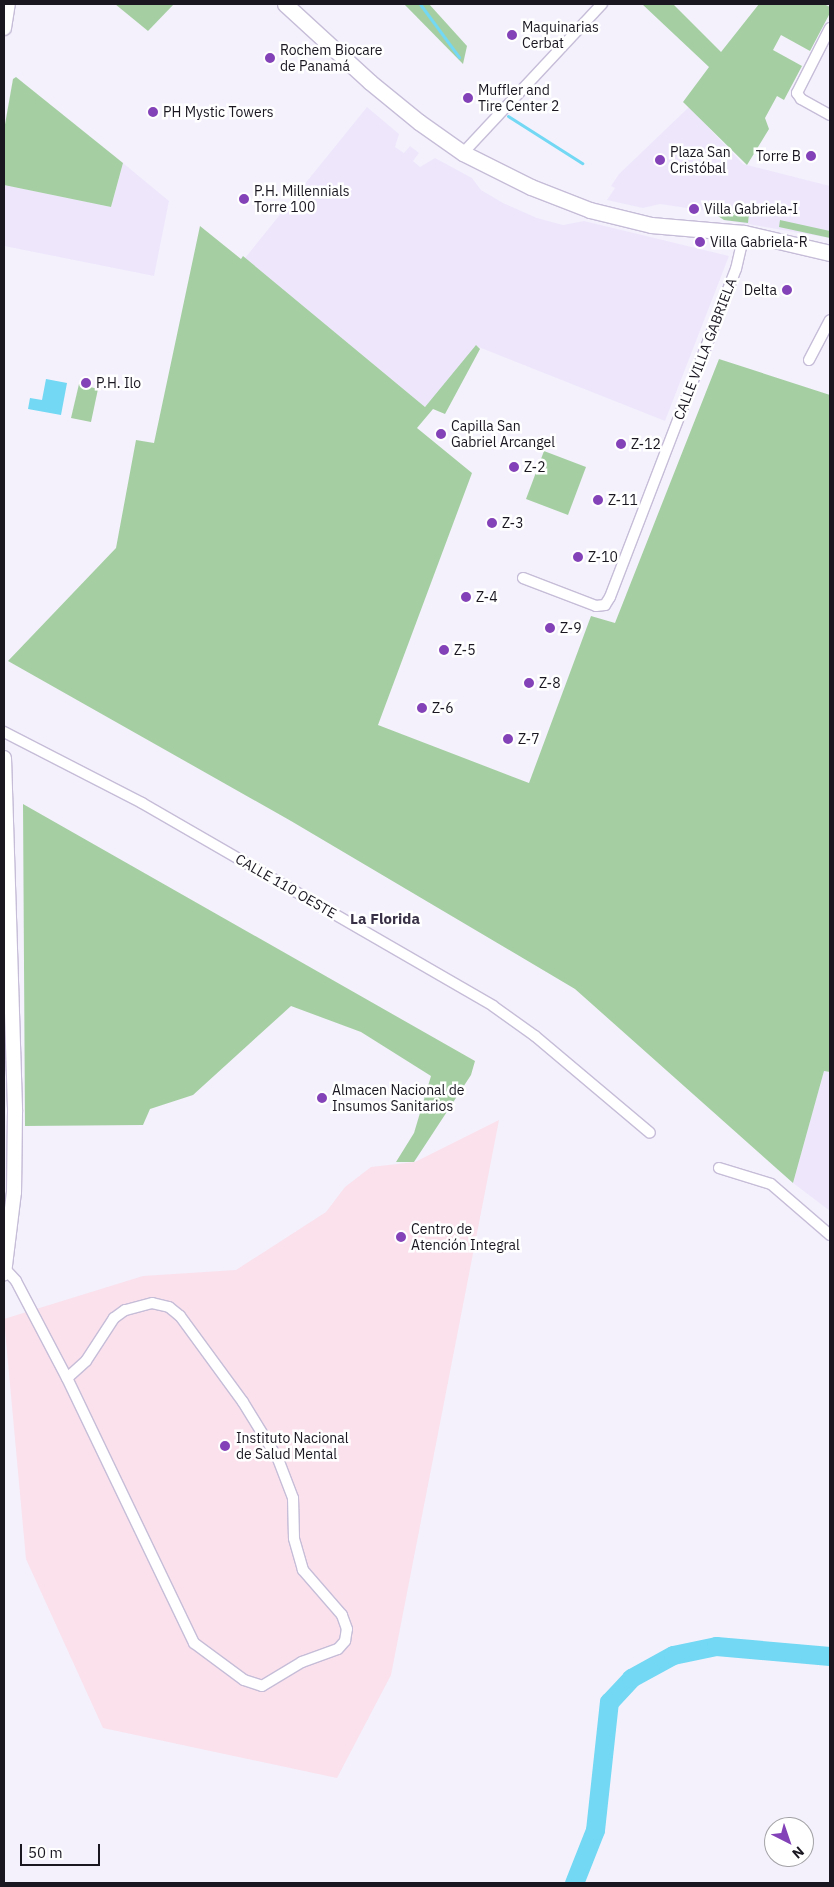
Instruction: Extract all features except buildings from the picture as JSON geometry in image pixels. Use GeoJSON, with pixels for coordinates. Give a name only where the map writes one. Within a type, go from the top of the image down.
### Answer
{"type":"FeatureCollection","features":[{"type":"Feature","properties":{"kind":"main road"},"geometry":{"type":"LineString","coordinates":[[275,4],[294,10]]}},
{"type":"Feature","properties":{"kind":"main road"},"geometry":{"type":"LineString","coordinates":[[285,4],[294,10],[370,82],[463,153],[531,188],[590,210],[651,225],[744,233],[830,253]]}},
{"type":"Feature","properties":{"kind":"street"},"geometry":{"type":"LineString","coordinates":[[4,28],[8,4]]}},
{"type":"Feature","properties":{"kind":"street"},"geometry":{"type":"LineString","coordinates":[[463,153],[602,4]]}},
{"type":"Feature","properties":{"kind":"street"},"geometry":{"type":"LineString","coordinates":[[830,28],[797,93],[801,99],[830,115]]}},
{"type":"Feature","properties":{"kind":"street","name":"CALLE VILLA GABRIELA"},"geometry":{"type":"LineString","coordinates":[[523,578],[596,606],[605,605],[610,597],[736,269],[744,233]]}},
{"type":"Feature","properties":{"kind":"street"},"geometry":{"type":"LineString","coordinates":[[810,360],[830,320]]}},
{"type":"Feature","properties":{"kind":"street","name":"CALLE 110 OESTE"},"geometry":{"type":"LineString","coordinates":[[4,732],[142,803],[493,1006],[535,1036],[650,1133]]}},
{"type":"Feature","properties":{"kind":"street"},"geometry":{"type":"LineString","coordinates":[[4,758],[10,1112],[14,1192],[4,1271],[16,1280],[67,1378],[194,1643],[244,1680],[262,1686],[302,1662],[338,1649],[345,1641],[347,1629],[342,1616],[303,1570],[294,1538],[293,1498],[278,1459],[243,1402],[180,1316],[169,1307],[152,1303],[125,1310],[114,1318],[86,1361],[67,1378]]}},
{"type":"Feature","properties":{"kind":"street"},"geometry":{"type":"LineString","coordinates":[[719,1168],[771,1184],[830,1235]]}},
{"type":"Feature","properties":{"kind":"shaded area"},"geometry":{"type":"Polygon","coordinates":[[[367,107],[399,134],[395,147],[404,153],[410,146],[419,153],[413,161],[420,167],[435,158],[472,178],[481,190],[503,203],[537,218],[563,225],[584,221],[729,256],[665,421],[476,346],[425,407],[245,258],[367,107]]]}},
{"type":"Feature","properties":{"kind":"shaded area"},"geometry":{"type":"Polygon","coordinates":[[[689,107],[743,164],[830,186],[830,238],[724,220],[714,212],[660,204],[643,208],[607,200],[615,188],[611,186],[619,174],[689,107]]]}},
{"type":"Feature","properties":{"kind":"shaded area"},"geometry":{"type":"Polygon","coordinates":[[[123,163],[169,201],[154,276],[4,246],[4,185],[111,207],[123,163]]]}},
{"type":"Feature","properties":{"kind":"shaded area"},"geometry":{"type":"Polygon","coordinates":[[[824,1070],[830,1072],[830,1211],[793,1183],[824,1070]]]}},
{"type":"Feature","properties":{"kind":"shaded area","name":"Instituto Nacional de Salud Mental"},"geometry":{"type":"Polygon","coordinates":[[[499,1120],[391,1675],[337,1778],[103,1728],[26,1559],[4,1319],[143,1276],[236,1270],[326,1212],[345,1187],[371,1167],[415,1162],[499,1120]]]}},
{"type":"Feature","properties":{"kind":"green space"},"geometry":{"type":"Polygon","coordinates":[[[115,4],[174,4],[148,31],[115,4]]]}},
{"type":"Feature","properties":{"kind":"green space"},"geometry":{"type":"Polygon","coordinates":[[[404,4],[429,4],[467,46],[463,64],[404,4]]]}},
{"type":"Feature","properties":{"kind":"green space"},"geometry":{"type":"Polygon","coordinates":[[[642,4],[673,4],[721,52],[759,4],[824,4],[830,7],[830,13],[810,51],[781,35],[773,50],[802,66],[784,100],[777,96],[765,118],[769,129],[747,165],[683,102],[709,67],[642,4]]]}},
{"type":"Feature","properties":{"kind":"green space"},"geometry":{"type":"Polygon","coordinates":[[[16,77],[123,163],[111,207],[4,185],[4,130],[13,79],[16,77]]]}},
{"type":"Feature","properties":{"kind":"green space"},"geometry":{"type":"Polygon","coordinates":[[[706,208],[749,214],[748,223],[724,220],[706,208]]]}},
{"type":"Feature","properties":{"kind":"green space"},"geometry":{"type":"Polygon","coordinates":[[[780,220],[830,231],[830,238],[779,227],[780,220]]]}},
{"type":"Feature","properties":{"kind":"green space"},"geometry":{"type":"Polygon","coordinates":[[[200,226],[241,259],[243,256],[425,407],[476,345],[480,349],[445,414],[433,409],[417,428],[472,473],[378,725],[529,783],[591,616],[615,623],[719,359],[830,395],[830,1072],[824,1071],[793,1183],[575,989],[291,821],[8,661],[116,548],[136,440],[154,443],[200,226]]]}},
{"type":"Feature","properties":{"kind":"green space"},"geometry":{"type":"Polygon","coordinates":[[[79,384],[98,389],[91,422],[71,418],[79,384]]]}},
{"type":"Feature","properties":{"kind":"green space"},"geometry":{"type":"Polygon","coordinates":[[[544,451],[586,467],[568,515],[526,499],[544,451]]]}},
{"type":"Feature","properties":{"kind":"green space"},"geometry":{"type":"Polygon","coordinates":[[[23,804],[475,1061],[471,1075],[414,1162],[396,1162],[414,1133],[431,1076],[361,1032],[291,1006],[193,1095],[150,1109],[143,1125],[25,1126],[23,804]]]}},
{"type":"Feature","properties":{"kind":"water"},"geometry":{"type":"Polygon","coordinates":[[[46,379],[67,383],[61,415],[28,409],[30,398],[42,400],[46,379]]]}},
{"type":"Feature","properties":{"kind":"waterway"},"geometry":{"type":"LineString","coordinates":[[420,4],[459,57]]}},
{"type":"Feature","properties":{"kind":"waterway"},"geometry":{"type":"LineString","coordinates":[[508,116],[582,163]]}},
{"type":"Feature","properties":{"kind":"waterway"},"geometry":{"type":"LineString","coordinates":[[574,1883],[595,1830],[609,1702],[631,1678],[673,1655],[716,1646],[830,1656]]}},
{"type":"Feature","properties":{"kind":"place","name":"Maquinarias Cerbat"},"geometry":{"type":"Point","coordinates":[512,35]}},
{"type":"Feature","properties":{"kind":"place","name":"Rochem Biocare de Panamá"},"geometry":{"type":"Point","coordinates":[270,58]}},
{"type":"Feature","properties":{"kind":"place","name":"Muffler and Tire Center 2"},"geometry":{"type":"Point","coordinates":[468,98]}},
{"type":"Feature","properties":{"kind":"place","name":"PH Mystic Towers"},"geometry":{"type":"Point","coordinates":[153,112]}},
{"type":"Feature","properties":{"kind":"place","name":"Torre B"},"geometry":{"type":"Point","coordinates":[811,156]}},
{"type":"Feature","properties":{"kind":"place","name":"Plaza San Cristóbal"},"geometry":{"type":"Point","coordinates":[660,160]}},
{"type":"Feature","properties":{"kind":"place","name":"P.H. Millennials Torre 100"},"geometry":{"type":"Point","coordinates":[244,199]}},
{"type":"Feature","properties":{"kind":"place","name":"Villa Gabriela-I"},"geometry":{"type":"Point","coordinates":[694,209]}},
{"type":"Feature","properties":{"kind":"place","name":"Villa Gabriela-R"},"geometry":{"type":"Point","coordinates":[700,242]}},
{"type":"Feature","properties":{"kind":"place","name":"Delta"},"geometry":{"type":"Point","coordinates":[787,290]}},
{"type":"Feature","properties":{"kind":"place","name":"P.H. Ilo"},"geometry":{"type":"Point","coordinates":[86,383]}},
{"type":"Feature","properties":{"kind":"place","name":"Capilla San Gabriel Arcangel"},"geometry":{"type":"Point","coordinates":[441,434]}},
{"type":"Feature","properties":{"kind":"place","name":"Z-12"},"geometry":{"type":"Point","coordinates":[621,444]}},
{"type":"Feature","properties":{"kind":"place","name":"Z-2"},"geometry":{"type":"Point","coordinates":[514,467]}},
{"type":"Feature","properties":{"kind":"place","name":"Z-11"},"geometry":{"type":"Point","coordinates":[598,500]}},
{"type":"Feature","properties":{"kind":"place","name":"Z-3"},"geometry":{"type":"Point","coordinates":[492,523]}},
{"type":"Feature","properties":{"kind":"place","name":"Z-10"},"geometry":{"type":"Point","coordinates":[578,557]}},
{"type":"Feature","properties":{"kind":"place","name":"Z-4"},"geometry":{"type":"Point","coordinates":[466,597]}},
{"type":"Feature","properties":{"kind":"place","name":"Z-9"},"geometry":{"type":"Point","coordinates":[550,628]}},
{"type":"Feature","properties":{"kind":"place","name":"Z-5"},"geometry":{"type":"Point","coordinates":[444,650]}},
{"type":"Feature","properties":{"kind":"place","name":"Z-8"},"geometry":{"type":"Point","coordinates":[529,683]}},
{"type":"Feature","properties":{"kind":"place","name":"Z-6"},"geometry":{"type":"Point","coordinates":[422,708]}},
{"type":"Feature","properties":{"kind":"place","name":"Z-7"},"geometry":{"type":"Point","coordinates":[508,739]}},
{"type":"Feature","properties":{"kind":"place","name":"Almacen Nacional de Insumos Sanitarios"},"geometry":{"type":"Point","coordinates":[322,1098]}},
{"type":"Feature","properties":{"kind":"place","name":"Centro de Atención Integral"},"geometry":{"type":"Point","coordinates":[401,1237]}},
{"type":"Feature","properties":{"kind":"place","name":"Instituto Nacional de Salud Mental"},"geometry":{"type":"Point","coordinates":[225,1446]}},
{"type":"Feature","properties":{"kind":"district","name":"La Florida"},"geometry":{"type":"Point","coordinates":[385,919]}}]}
